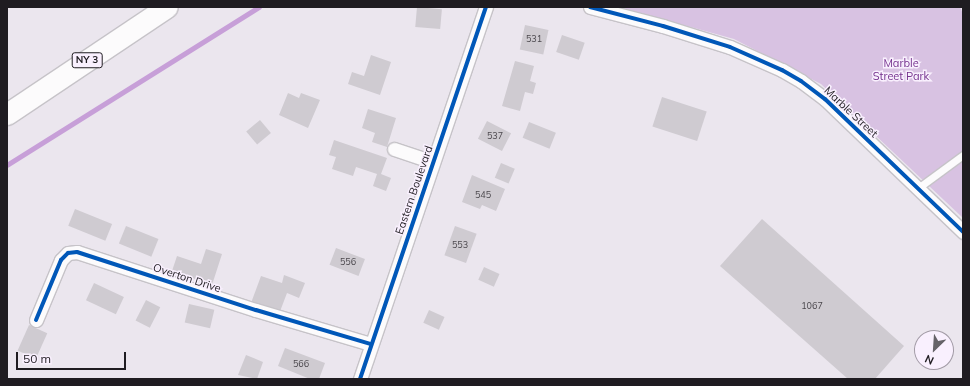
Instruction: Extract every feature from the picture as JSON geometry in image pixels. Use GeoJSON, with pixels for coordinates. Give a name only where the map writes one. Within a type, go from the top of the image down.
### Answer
{"type":"FeatureCollection","features":[{"type":"Feature","properties":{"kind":"main road","name":"NY 3"},"geometry":{"type":"LineString","coordinates":[[7,114],[167,7]]}},
{"type":"Feature","properties":{"kind":"street","name":"Eastern Boulevard"},"geometry":{"type":"LineString","coordinates":[[360,379],[486,7]]}},
{"type":"Feature","properties":{"kind":"street","name":"Marble Street"},"geometry":{"type":"LineString","coordinates":[[590,7],[663,26],[723,45],[782,70],[825,99],[963,232]]}},
{"type":"Feature","properties":{"kind":"street"},"geometry":{"type":"LineString","coordinates":[[394,149],[433,162]]}},
{"type":"Feature","properties":{"kind":"street","name":"Overton Drive"},"geometry":{"type":"LineString","coordinates":[[36,320],[61,260],[68,253],[78,252],[372,344]]}},
{"type":"Feature","properties":{"kind":"lane"},"geometry":{"type":"LineString","coordinates":[[918,188],[963,155]]}},
{"type":"Feature","properties":{"kind":"green space","name":"Marble Street Park"},"geometry":{"type":"Polygon","coordinates":[[[619,7],[960,7],[963,14],[963,218],[821,84],[734,39],[619,7]]]}},
{"type":"Feature","properties":{"kind":"building"},"geometry":{"type":"Polygon","coordinates":[[[417,7],[442,9],[440,29],[415,27],[417,7]]]}},
{"type":"Feature","properties":{"kind":"building"},"geometry":{"type":"Polygon","coordinates":[[[525,25],[548,30],[543,54],[520,49],[525,25]]]}},
{"type":"Feature","properties":{"kind":"building"},"geometry":{"type":"Polygon","coordinates":[[[562,35],[585,43],[579,60],[556,52],[562,35]]]}},
{"type":"Feature","properties":{"kind":"building"},"geometry":{"type":"Polygon","coordinates":[[[371,55],[391,62],[380,95],[348,84],[352,72],[364,76],[371,55]]]}},
{"type":"Feature","properties":{"kind":"building"},"geometry":{"type":"Polygon","coordinates":[[[515,61],[534,66],[530,81],[536,83],[533,94],[525,92],[520,111],[502,106],[515,61]]]}},
{"type":"Feature","properties":{"kind":"building"},"geometry":{"type":"Polygon","coordinates":[[[288,93],[299,98],[301,93],[320,100],[308,128],[279,115],[288,93]]]}},
{"type":"Feature","properties":{"kind":"building"},"geometry":{"type":"Polygon","coordinates":[[[662,97],[707,112],[697,141],[652,126],[662,97]]]}},
{"type":"Feature","properties":{"kind":"building"},"geometry":{"type":"Polygon","coordinates":[[[368,109],[396,118],[387,147],[372,142],[375,133],[362,128],[368,109]]]}},
{"type":"Feature","properties":{"kind":"building"},"geometry":{"type":"Polygon","coordinates":[[[260,120],[271,133],[257,145],[246,132],[260,120]]]}},
{"type":"Feature","properties":{"kind":"building"},"geometry":{"type":"Polygon","coordinates":[[[487,121],[511,133],[502,151],[478,139],[487,121]]]}},
{"type":"Feature","properties":{"kind":"building"},"geometry":{"type":"Polygon","coordinates":[[[529,122],[556,133],[550,149],[523,138],[529,122]]]}},
{"type":"Feature","properties":{"kind":"building"},"geometry":{"type":"Polygon","coordinates":[[[334,140],[387,158],[381,174],[391,178],[386,191],[373,186],[377,174],[356,167],[353,176],[332,169],[336,157],[329,155],[334,140]]]}},
{"type":"Feature","properties":{"kind":"building"},"geometry":{"type":"Polygon","coordinates":[[[501,163],[515,169],[509,184],[495,178],[501,163]]]}},
{"type":"Feature","properties":{"kind":"building"},"geometry":{"type":"Polygon","coordinates":[[[472,175],[505,189],[496,211],[482,205],[480,209],[462,202],[472,175]]]}},
{"type":"Feature","properties":{"kind":"building"},"geometry":{"type":"Polygon","coordinates":[[[75,209],[112,224],[105,241],[68,226],[75,209]]]}},
{"type":"Feature","properties":{"kind":"building"},"geometry":{"type":"Polygon","coordinates":[[[762,219],[904,346],[875,379],[848,379],[720,266],[762,219]]]}},
{"type":"Feature","properties":{"kind":"building"},"geometry":{"type":"Polygon","coordinates":[[[126,226],[158,239],[151,257],[119,244],[126,226]]]}},
{"type":"Feature","properties":{"kind":"building"},"geometry":{"type":"Polygon","coordinates":[[[455,226],[477,234],[466,263],[444,255],[455,226]]]}},
{"type":"Feature","properties":{"kind":"building"},"geometry":{"type":"Polygon","coordinates":[[[336,248],[365,259],[358,276],[330,265],[336,248]]]}},
{"type":"Feature","properties":{"kind":"building"},"geometry":{"type":"Polygon","coordinates":[[[206,249],[222,254],[212,285],[172,271],[177,256],[201,264],[206,249]]]}},
{"type":"Feature","properties":{"kind":"building"},"geometry":{"type":"Polygon","coordinates":[[[484,267],[500,274],[494,287],[478,280],[484,267]]]}},
{"type":"Feature","properties":{"kind":"building"},"geometry":{"type":"Polygon","coordinates":[[[284,275],[305,283],[299,298],[287,293],[279,314],[251,303],[261,276],[282,283],[284,275]]]}},
{"type":"Feature","properties":{"kind":"building"},"geometry":{"type":"Polygon","coordinates":[[[94,283],[124,297],[116,314],[86,300],[94,283]]]}},
{"type":"Feature","properties":{"kind":"building"},"geometry":{"type":"Polygon","coordinates":[[[146,300],[160,307],[150,328],[136,320],[146,300]]]}},
{"type":"Feature","properties":{"kind":"building"},"geometry":{"type":"Polygon","coordinates":[[[189,304],[214,310],[210,328],[185,323],[189,304]]]}},
{"type":"Feature","properties":{"kind":"building"},"geometry":{"type":"Polygon","coordinates":[[[429,310],[445,317],[439,330],[423,323],[429,310]]]}},
{"type":"Feature","properties":{"kind":"building"},"geometry":{"type":"Polygon","coordinates":[[[29,325],[47,333],[36,359],[18,351],[29,325]]]}},
{"type":"Feature","properties":{"kind":"building"},"geometry":{"type":"Polygon","coordinates":[[[285,348],[325,363],[319,379],[310,379],[278,366],[285,348]]]}},
{"type":"Feature","properties":{"kind":"building"},"geometry":{"type":"Polygon","coordinates":[[[246,355],[263,362],[257,379],[238,375],[246,355]]]}},
{"type":"Feature","properties":{"kind":"waterway"},"geometry":{"type":"LineString","coordinates":[[7,165],[259,7]]}},
{"type":"Feature","properties":{"kind":"cycle path"},"geometry":{"type":"LineString","coordinates":[[360,379],[486,7]]}},
{"type":"Feature","properties":{"kind":"cycle path"},"geometry":{"type":"LineString","coordinates":[[590,7],[663,26],[730,47],[782,70],[801,81],[825,99],[963,232]]}},
{"type":"Feature","properties":{"kind":"cycle path"},"geometry":{"type":"LineString","coordinates":[[36,320],[61,260],[68,253],[77,252],[256,310],[371,344]]}}]}
